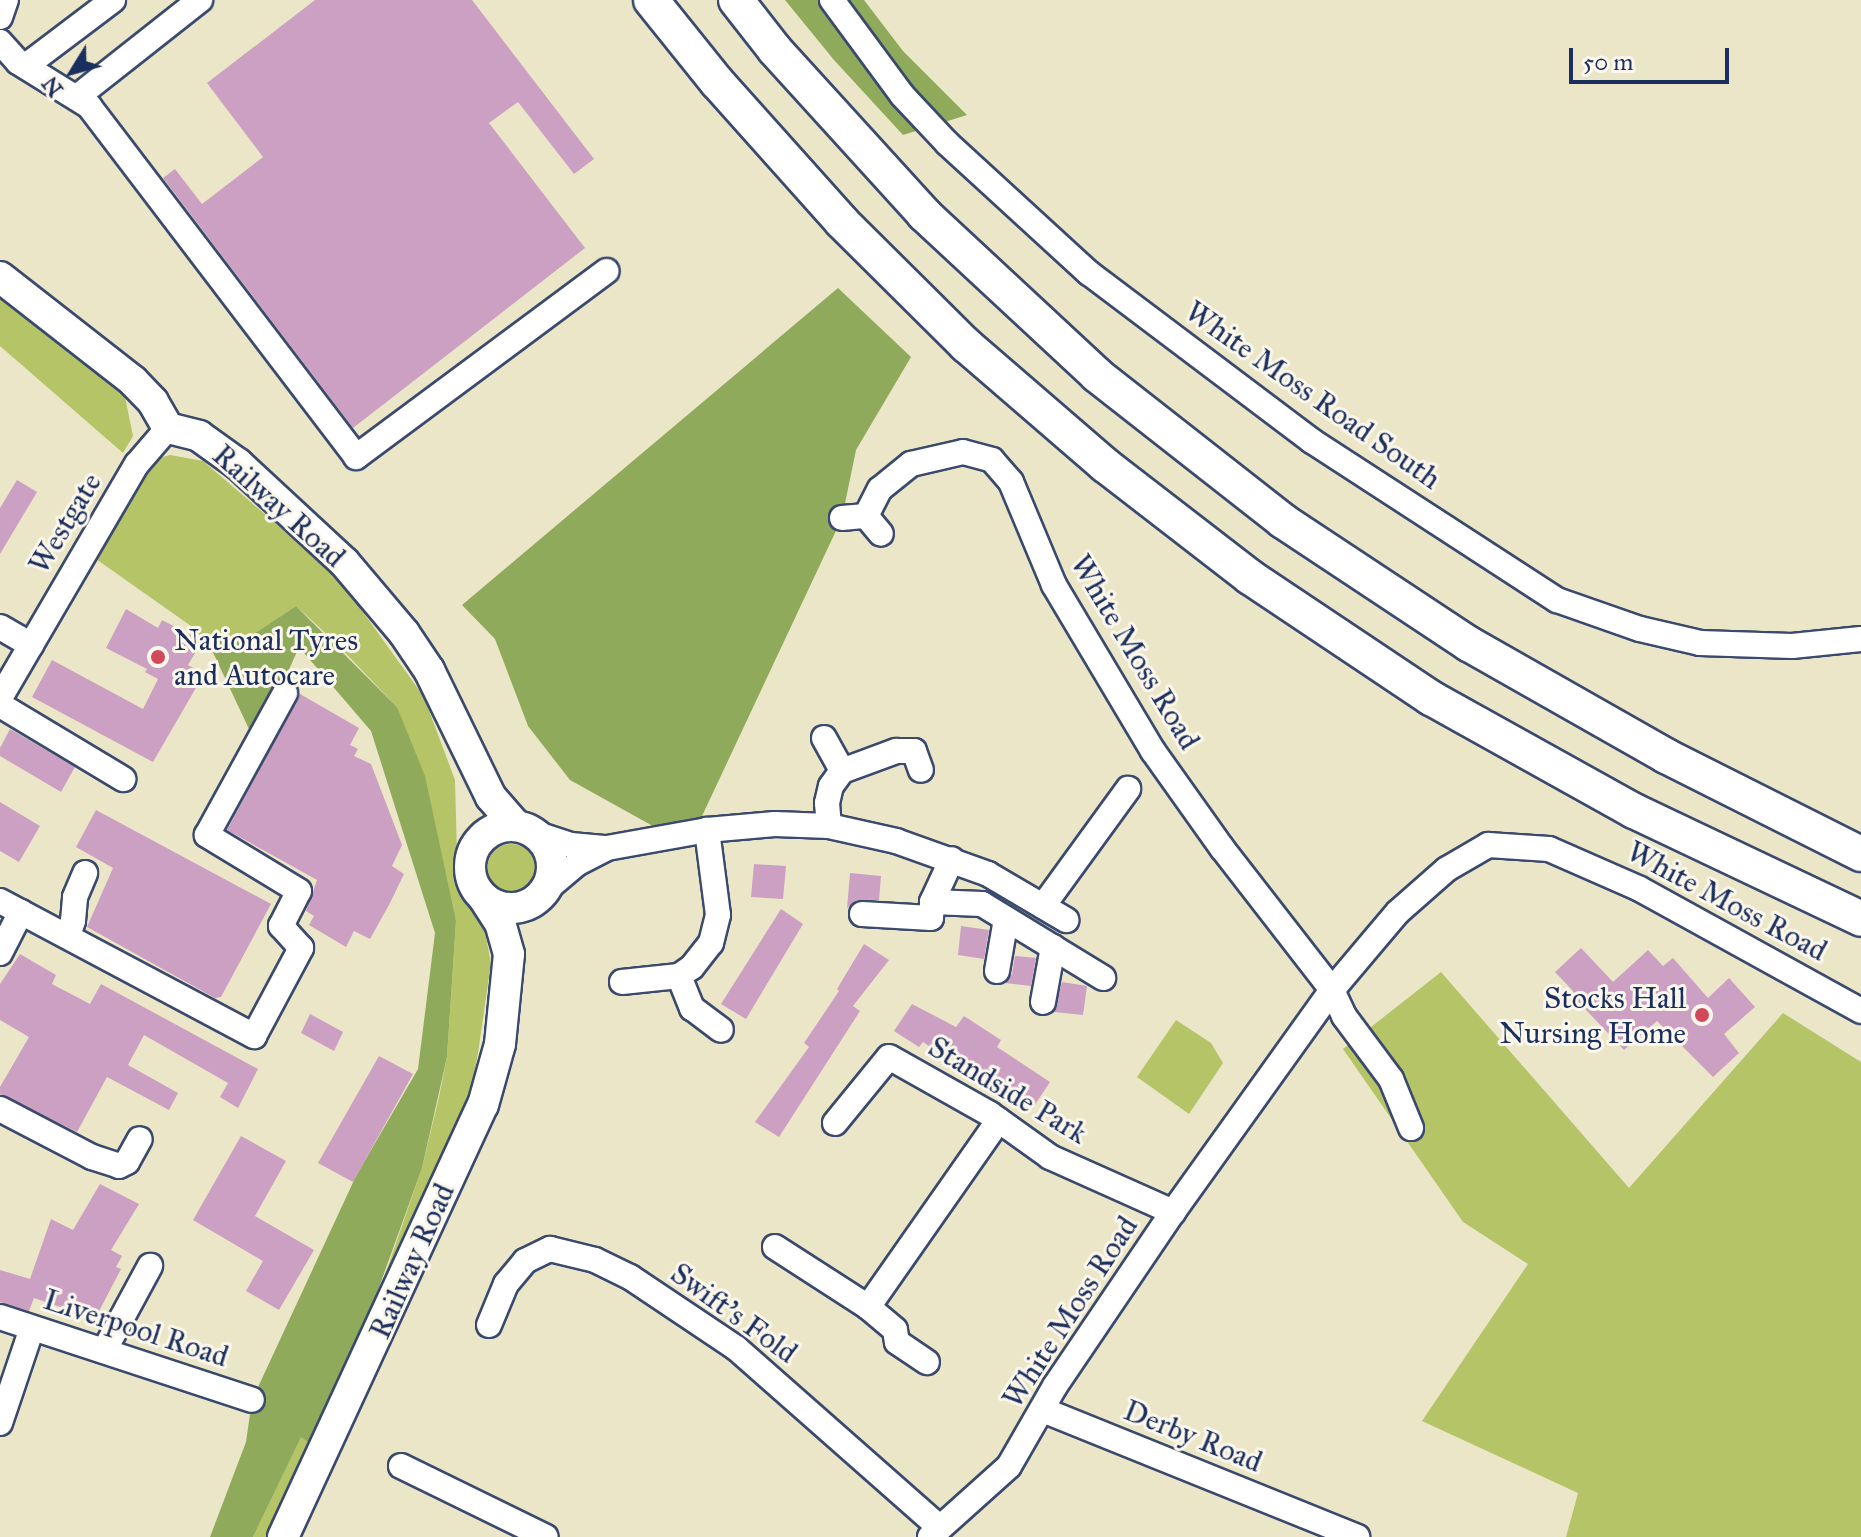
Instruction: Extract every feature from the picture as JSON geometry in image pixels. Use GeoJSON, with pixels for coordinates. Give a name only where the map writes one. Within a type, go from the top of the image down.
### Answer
{"type":"FeatureCollection","features":[{"type":"Feature","properties":{"kind":"highway"},"geometry":{"type":"LineString","coordinates":[[651,0],[717,82],[842,222],[955,335],[1105,465],[1250,577],[1431,698],[1634,811],[1861,919]]}},
{"type":"Feature","properties":{"kind":"highway"},"geometry":{"type":"LineString","coordinates":[[736,0],[775,50],[924,214],[1097,375],[1283,521],[1469,644],[1666,756],[1861,854]]}},
{"type":"Feature","properties":{"kind":"main road"},"geometry":{"type":"LineString","coordinates":[[0,277],[133,381],[153,402],[168,428]]}},
{"type":"Feature","properties":{"kind":"main road","name":"Railway Road"},"geometry":{"type":"LineString","coordinates":[[168,428],[199,436],[238,464],[344,562],[395,622],[429,670],[491,797],[526,830]]}},
{"type":"Feature","properties":{"kind":"main road","name":"Railway Road"},"geometry":{"type":"LineString","coordinates":[[470,755],[474,848]]}},
{"type":"Feature","properties":{"kind":"main road"},"geometry":{"type":"LineString","coordinates":[[492,830],[526,830],[545,842],[553,862],[543,893],[517,908],[505,908],[484,898],[471,875],[474,848],[492,830]]}},
{"type":"Feature","properties":{"kind":"main road","name":"Railway Road"},"geometry":{"type":"LineString","coordinates":[[509,975],[543,893]]}},
{"type":"Feature","properties":{"kind":"main road","name":"Railway Road"},"geometry":{"type":"LineString","coordinates":[[283,1537],[483,1105],[500,1044],[509,975],[506,938],[484,898]]}},
{"type":"Feature","properties":{"kind":"street"},"geometry":{"type":"LineString","coordinates":[[0,17],[6,0]]}},
{"type":"Feature","properties":{"kind":"street"},"geometry":{"type":"LineString","coordinates":[[27,65],[113,0]]}},
{"type":"Feature","properties":{"kind":"street"},"geometry":{"type":"LineString","coordinates":[[77,97],[200,0]]}},
{"type":"Feature","properties":{"kind":"street","name":"White Moss Road South"},"geometry":{"type":"LineString","coordinates":[[832,0],[902,95],[929,124],[1089,273],[1312,441],[1557,600],[1640,629],[1700,643],[1792,646],[1861,639]]}},
{"type":"Feature","properties":{"kind":"street"},"geometry":{"type":"LineString","coordinates":[[0,42],[18,62],[89,106],[356,457],[606,271]]}},
{"type":"Feature","properties":{"kind":"street","name":"Westgate"},"geometry":{"type":"LineString","coordinates":[[0,698],[143,455],[168,428]]}},
{"type":"Feature","properties":{"kind":"street","name":"White Moss Road"},"geometry":{"type":"LineString","coordinates":[[863,523],[880,489],[911,464],[963,452],[992,460],[1011,482],[1054,585],[1149,744],[1222,848],[1332,990]]}},
{"type":"Feature","properties":{"kind":"street"},"geometry":{"type":"LineString","coordinates":[[0,627],[31,645]]}},
{"type":"Feature","properties":{"kind":"street"},"geometry":{"type":"LineString","coordinates":[[0,953],[11,907],[254,1036],[301,948],[281,926],[299,891],[207,835],[285,693]]}},
{"type":"Feature","properties":{"kind":"street"},"geometry":{"type":"LineString","coordinates":[[0,705],[123,779]]}},
{"type":"Feature","properties":{"kind":"street"},"geometry":{"type":"LineString","coordinates":[[824,738],[842,771]]}},
{"type":"Feature","properties":{"kind":"street"},"geometry":{"type":"LineString","coordinates":[[829,826],[827,803],[831,786],[842,771],[896,751],[919,752]]}},
{"type":"Feature","properties":{"kind":"street"},"geometry":{"type":"LineString","coordinates":[[1043,906],[1128,789]]}},
{"type":"Feature","properties":{"kind":"street"},"geometry":{"type":"LineString","coordinates":[[526,830],[571,845],[607,848],[707,830],[775,824],[829,826],[952,859],[988,874],[1066,920]]}},
{"type":"Feature","properties":{"kind":"street"},"geometry":{"type":"LineString","coordinates":[[622,982],[679,976],[702,956],[717,929],[707,830]]}},
{"type":"Feature","properties":{"kind":"street","name":"White Moss Road"},"geometry":{"type":"LineString","coordinates":[[935,1532],[1009,1466],[1055,1386],[1173,1212],[1332,990],[1398,912],[1447,869],[1488,845],[1549,849],[1614,877],[1861,1011]]}},
{"type":"Feature","properties":{"kind":"street"},"geometry":{"type":"LineString","coordinates":[[543,893],[578,863],[607,848]]}},
{"type":"Feature","properties":{"kind":"street"},"geometry":{"type":"LineString","coordinates":[[932,910],[952,859]]}},
{"type":"Feature","properties":{"kind":"street"},"geometry":{"type":"LineString","coordinates":[[68,936],[75,897],[85,873]]}},
{"type":"Feature","properties":{"kind":"street"},"geometry":{"type":"LineString","coordinates":[[862,914],[982,904],[1103,978]]}},
{"type":"Feature","properties":{"kind":"street"},"geometry":{"type":"LineString","coordinates":[[997,971],[1006,919]]}},
{"type":"Feature","properties":{"kind":"street"},"geometry":{"type":"LineString","coordinates":[[1043,1002],[1053,947]]}},
{"type":"Feature","properties":{"kind":"street"},"geometry":{"type":"LineString","coordinates":[[679,976],[692,1008],[721,1030]]}},
{"type":"Feature","properties":{"kind":"street"},"geometry":{"type":"LineString","coordinates":[[1332,990],[1344,1016],[1385,1069],[1411,1128]]}},
{"type":"Feature","properties":{"kind":"street","name":"Standside Park"},"geometry":{"type":"LineString","coordinates":[[835,1123],[889,1057],[999,1120],[1050,1157],[1173,1212]]}},
{"type":"Feature","properties":{"kind":"street"},"geometry":{"type":"LineString","coordinates":[[0,1109],[92,1157],[119,1166],[127,1162],[140,1139]]}},
{"type":"Feature","properties":{"kind":"street"},"geometry":{"type":"LineString","coordinates":[[868,1307],[999,1120]]}},
{"type":"Feature","properties":{"kind":"street"},"geometry":{"type":"LineString","coordinates":[[775,1247],[868,1307],[895,1330],[897,1342],[927,1362]]}},
{"type":"Feature","properties":{"kind":"street","name":"Swift's Fold"},"geometry":{"type":"LineString","coordinates":[[489,1325],[506,1284],[525,1261],[550,1249],[595,1260],[630,1277],[736,1348],[935,1532]]}},
{"type":"Feature","properties":{"kind":"street"},"geometry":{"type":"LineString","coordinates":[[104,1351],[150,1266]]}},
{"type":"Feature","properties":{"kind":"street","name":"Liverpool Road"},"geometry":{"type":"LineString","coordinates":[[0,1317],[252,1400]]}},
{"type":"Feature","properties":{"kind":"street"},"geometry":{"type":"LineString","coordinates":[[0,1423],[32,1328]]}},
{"type":"Feature","properties":{"kind":"street","name":"Derby Road"},"geometry":{"type":"LineString","coordinates":[[1043,1410],[1317,1530],[1357,1537]]}},
{"type":"Feature","properties":{"kind":"street"},"geometry":{"type":"LineString","coordinates":[[401,1466],[468,1496],[546,1537]]}},
{"type":"Feature","properties":{"kind":"green space"},"geometry":{"type":"Polygon","coordinates":[[[785,0],[864,0],[903,51],[967,115],[903,135],[834,60],[785,0]]]}},
{"type":"Feature","properties":{"kind":"green space"},"geometry":{"type":"Polygon","coordinates":[[[838,288],[911,357],[856,450],[842,518],[695,831],[669,835],[570,780],[528,726],[495,639],[462,605],[838,288]]]}},
{"type":"Feature","properties":{"kind":"green space"},"geometry":{"type":"Polygon","coordinates":[[[0,296],[124,392],[133,436],[123,453],[0,346],[0,296]]]}},
{"type":"Feature","properties":{"kind":"green space"},"geometry":{"type":"Polygon","coordinates":[[[170,455],[203,461],[337,576],[424,697],[455,780],[457,855],[463,898],[483,921],[491,963],[478,1053],[464,1127],[368,1324],[422,1168],[439,1097],[447,1057],[456,921],[397,707],[333,640],[296,606],[252,635],[238,639],[218,633],[210,646],[191,626],[86,552],[137,464],[170,455]]]}},
{"type":"Feature","properties":{"kind":"green space"},"geometry":{"type":"Polygon","coordinates":[[[296,606],[397,707],[425,776],[456,921],[447,1057],[422,1168],[320,1451],[301,1437],[253,1537],[210,1537],[246,1442],[252,1400],[356,1176],[418,1069],[435,933],[371,731],[299,647],[256,744],[210,646],[218,632],[238,639],[252,635],[296,606]]]}},
{"type":"Feature","properties":{"kind":"green space"},"geometry":{"type":"Polygon","coordinates":[[[511,844],[528,851],[535,868],[528,885],[511,892],[494,885],[487,868],[494,851],[511,844]]]}},
{"type":"Feature","properties":{"kind":"green space"},"geometry":{"type":"Polygon","coordinates":[[[1441,972],[1629,1188],[1783,1013],[1861,1062],[1861,1537],[1566,1537],[1578,1493],[1422,1421],[1528,1264],[1463,1222],[1343,1049],[1441,972]]]}},
{"type":"Feature","properties":{"kind":"green space"},"geometry":{"type":"Polygon","coordinates":[[[1176,1020],[1211,1043],[1223,1063],[1189,1114],[1137,1077],[1176,1020]]]}},
{"type":"Feature","properties":{"kind":"green space"},"geometry":{"type":"Polygon","coordinates":[[[301,1436],[320,1451],[276,1537],[253,1537],[301,1436]]]}},
{"type":"Feature","properties":{"kind":"building"},"geometry":{"type":"Polygon","coordinates":[[[315,0],[472,0],[594,159],[574,174],[518,102],[489,123],[585,248],[353,428],[163,178],[175,169],[202,204],[263,157],[207,83],[315,0]]]}},
{"type":"Feature","properties":{"kind":"building"},"geometry":{"type":"Polygon","coordinates":[[[17,480],[37,492],[0,554],[0,508],[17,480]]]}},
{"type":"Feature","properties":{"kind":"building"},"geometry":{"type":"Polygon","coordinates":[[[126,609],[158,628],[162,620],[202,641],[188,665],[204,674],[153,762],[32,697],[52,660],[143,709],[158,679],[145,672],[147,669],[106,648],[126,609]]]}},
{"type":"Feature","properties":{"kind":"building"},"geometry":{"type":"Polygon","coordinates":[[[300,694],[359,728],[350,745],[358,749],[354,756],[371,764],[402,845],[392,866],[404,874],[390,903],[370,939],[354,931],[346,947],[309,925],[314,916],[306,911],[317,880],[227,830],[300,694]]]}},
{"type":"Feature","properties":{"kind":"building"},"geometry":{"type":"Polygon","coordinates":[[[10,729],[75,767],[61,792],[0,756],[0,748],[10,729]]]}},
{"type":"Feature","properties":{"kind":"building"},"geometry":{"type":"Polygon","coordinates":[[[0,802],[40,826],[19,862],[0,851],[0,802]]]}},
{"type":"Feature","properties":{"kind":"building"},"geometry":{"type":"Polygon","coordinates":[[[96,810],[271,904],[221,997],[215,998],[87,927],[113,868],[76,847],[96,810]]]}},
{"type":"Feature","properties":{"kind":"building"},"geometry":{"type":"Polygon","coordinates":[[[754,864],[786,866],[783,899],[751,897],[754,864]]]}},
{"type":"Feature","properties":{"kind":"building"},"geometry":{"type":"Polygon","coordinates":[[[850,873],[881,876],[879,900],[856,900],[847,908],[850,873]]]}},
{"type":"Feature","properties":{"kind":"building"},"geometry":{"type":"Polygon","coordinates":[[[781,909],[803,924],[746,1019],[721,1004],[781,909]]]}},
{"type":"Feature","properties":{"kind":"building"},"geometry":{"type":"Polygon","coordinates":[[[961,926],[989,930],[984,959],[958,955],[961,926]]]}},
{"type":"Feature","properties":{"kind":"building"},"geometry":{"type":"Polygon","coordinates":[[[864,944],[889,960],[853,1006],[860,1011],[779,1137],[755,1122],[809,1047],[804,1043],[839,991],[837,989],[864,944]]]}},
{"type":"Feature","properties":{"kind":"building","name":"Stocks Hall Nursing Home"},"geometry":{"type":"Polygon","coordinates":[[[1581,948],[1613,982],[1648,950],[1663,966],[1673,958],[1708,998],[1729,978],[1755,1007],[1724,1034],[1739,1053],[1713,1077],[1657,1021],[1624,1050],[1570,993],[1573,991],[1555,972],[1581,948]]]}},
{"type":"Feature","properties":{"kind":"building"},"geometry":{"type":"Polygon","coordinates":[[[20,954],[56,975],[52,984],[90,1004],[101,984],[258,1069],[238,1108],[220,1097],[228,1083],[144,1035],[128,1065],[178,1093],[169,1110],[107,1077],[77,1132],[0,1094],[0,1087],[29,1037],[0,1020],[0,984],[20,954]]]}},
{"type":"Feature","properties":{"kind":"building"},"geometry":{"type":"Polygon","coordinates":[[[1015,956],[1036,958],[1031,986],[1005,983],[1012,974],[1015,956]]]}},
{"type":"Feature","properties":{"kind":"building"},"geometry":{"type":"Polygon","coordinates":[[[1062,982],[1087,986],[1083,1015],[1054,1012],[1062,982]]]}},
{"type":"Feature","properties":{"kind":"building"},"geometry":{"type":"Polygon","coordinates":[[[912,1004],[956,1027],[964,1016],[1001,1040],[997,1047],[1050,1082],[1034,1106],[956,1053],[950,1061],[923,1042],[919,1047],[894,1031],[912,1004]]]}},
{"type":"Feature","properties":{"kind":"building"},"geometry":{"type":"Polygon","coordinates":[[[310,1014],[343,1032],[334,1051],[301,1033],[310,1014]]]}},
{"type":"Feature","properties":{"kind":"building"},"geometry":{"type":"Polygon","coordinates":[[[379,1056],[413,1074],[353,1182],[318,1163],[379,1056]]]}},
{"type":"Feature","properties":{"kind":"building"},"geometry":{"type":"Polygon","coordinates":[[[241,1136],[286,1161],[255,1216],[314,1250],[279,1310],[246,1291],[263,1261],[193,1220],[241,1136]]]}},
{"type":"Feature","properties":{"kind":"building"},"geometry":{"type":"Polygon","coordinates":[[[100,1184],[139,1204],[111,1250],[122,1256],[116,1267],[121,1269],[95,1319],[34,1298],[29,1311],[0,1302],[0,1270],[30,1279],[51,1219],[73,1230],[100,1184]]]}},
{"type":"Feature","properties":{"kind":"place","name":"National Tyres and Autocare"},"geometry":{"type":"Point","coordinates":[158,657]}},
{"type":"Feature","properties":{"kind":"place","name":"Stocks Hall Nursing Home"},"geometry":{"type":"Point","coordinates":[1702,1015]}}]}
